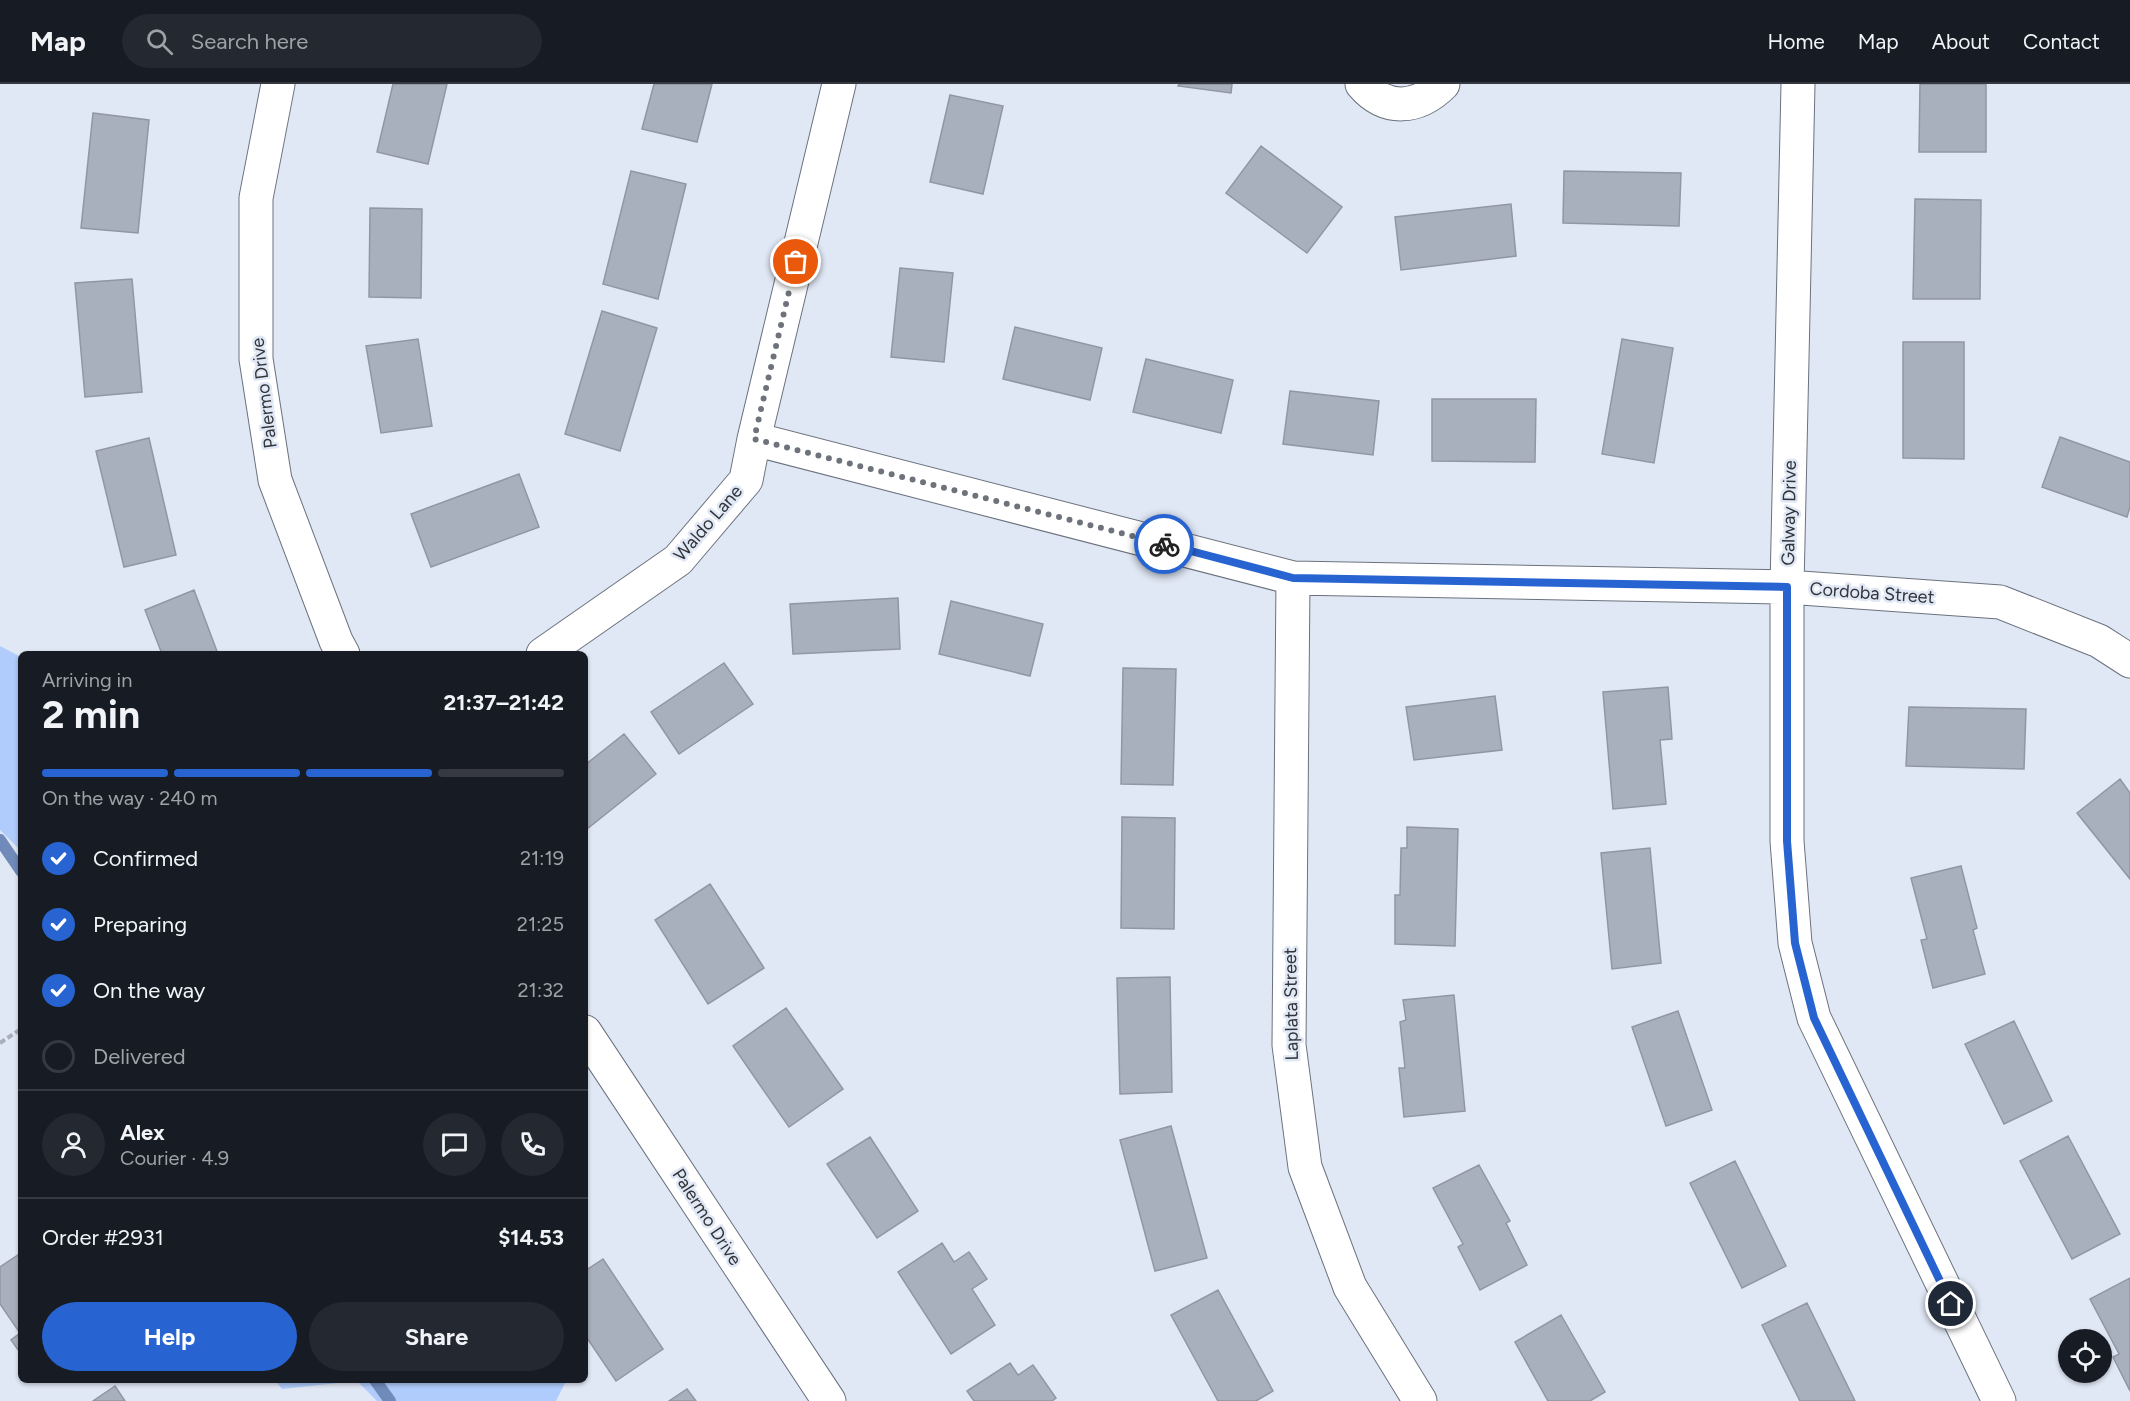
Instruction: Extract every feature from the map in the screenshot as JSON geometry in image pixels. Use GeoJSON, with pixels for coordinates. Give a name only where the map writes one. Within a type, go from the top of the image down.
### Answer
{"type":"FeatureCollection","features":[{"type":"Feature","properties":{"kind":"street","name":"Palermo Drive"},"geometry":{"type":"LineString","coordinates":[[278,84],[256,198],[256,359],[275,480],[341,651]]}},
{"type":"Feature","properties":{"kind":"street","name":"Waldo Lane"},"geometry":{"type":"LineString","coordinates":[[547,651],[678,560],[746,480],[839,84]]}},
{"type":"Feature","properties":{"kind":"street"},"geometry":{"type":"LineString","coordinates":[[1362,84],[1370,93],[1384,101],[1400,104],[1423,99],[1443,84]]}},
{"type":"Feature","properties":{"kind":"street","name":"Galway Drive"},"geometry":{"type":"LineString","coordinates":[[1798,84],[1787,587],[1787,841],[1795,943],[1814,1018],[1999,1401]]}},
{"type":"Feature","properties":{"kind":"street","name":"Cordoba Street"},"geometry":{"type":"LineString","coordinates":[[754,439],[1293,578],[1787,587],[2000,602],[2099,641],[2130,661]]}},
{"type":"Feature","properties":{"kind":"street","name":"Laplata Street"},"geometry":{"type":"LineString","coordinates":[[1293,578],[1289,1045],[1305,1167],[1350,1287],[1420,1401]]}},
{"type":"Feature","properties":{"kind":"street","name":"Palermo Drive"},"geometry":{"type":"LineString","coordinates":[[588,1037],[829,1401]]}},
{"type":"Feature","properties":{"kind":"path"},"geometry":{"type":"LineString","coordinates":[[0,1043],[18,1031]]}},
{"type":"Feature","properties":{"kind":"shaded area"},"geometry":{"type":"Polygon","coordinates":[[[0,646],[18,655],[18,848],[0,830],[0,646]]]}},
{"type":"Feature","properties":{"kind":"shaded area"},"geometry":{"type":"Polygon","coordinates":[[[277,1383],[338,1383],[282,1389],[277,1383]]]}},
{"type":"Feature","properties":{"kind":"shaded area"},"geometry":{"type":"Polygon","coordinates":[[[359,1383],[565,1383],[556,1401],[377,1401],[359,1383]]]}},
{"type":"Feature","properties":{"kind":"building"},"geometry":{"type":"Polygon","coordinates":[[[393,84],[447,84],[428,164],[377,152],[393,84]]]}},
{"type":"Feature","properties":{"kind":"building"},"geometry":{"type":"Polygon","coordinates":[[[654,84],[712,84],[697,142],[642,129],[654,84]]]}},
{"type":"Feature","properties":{"kind":"building"},"geometry":{"type":"Polygon","coordinates":[[[1179,84],[1232,84],[1231,93],[1178,86],[1179,84]]]}},
{"type":"Feature","properties":{"kind":"building"},"geometry":{"type":"Polygon","coordinates":[[[1920,84],[1986,84],[1986,152],[1919,152],[1920,84]]]}},
{"type":"Feature","properties":{"kind":"building"},"geometry":{"type":"Polygon","coordinates":[[[950,95],[1003,106],[983,194],[930,182],[950,95]]]}},
{"type":"Feature","properties":{"kind":"building"},"geometry":{"type":"Polygon","coordinates":[[[93,113],[149,120],[138,233],[81,228],[93,113]]]}},
{"type":"Feature","properties":{"kind":"building"},"geometry":{"type":"Polygon","coordinates":[[[1261,146],[1342,207],[1307,253],[1226,193],[1261,146]]]}},
{"type":"Feature","properties":{"kind":"building"},"geometry":{"type":"Polygon","coordinates":[[[631,171],[686,184],[658,299],[603,284],[631,171]]]}},
{"type":"Feature","properties":{"kind":"building"},"geometry":{"type":"Polygon","coordinates":[[[1564,171],[1681,173],[1679,226],[1563,223],[1564,171]]]}},
{"type":"Feature","properties":{"kind":"building"},"geometry":{"type":"Polygon","coordinates":[[[1915,199],[1981,200],[1980,299],[1913,299],[1915,199]]]}},
{"type":"Feature","properties":{"kind":"building"},"geometry":{"type":"Polygon","coordinates":[[[1511,204],[1516,256],[1401,270],[1395,217],[1511,204]]]}},
{"type":"Feature","properties":{"kind":"building"},"geometry":{"type":"Polygon","coordinates":[[[370,208],[422,209],[421,298],[369,297],[370,208]]]}},
{"type":"Feature","properties":{"kind":"building"},"geometry":{"type":"Polygon","coordinates":[[[900,268],[953,273],[944,362],[891,357],[900,268]]]}},
{"type":"Feature","properties":{"kind":"building"},"geometry":{"type":"Polygon","coordinates":[[[132,279],[142,392],[85,397],[75,283],[132,279]]]}},
{"type":"Feature","properties":{"kind":"building"},"geometry":{"type":"Polygon","coordinates":[[[602,311],[657,328],[620,451],[565,434],[602,311]]]}},
{"type":"Feature","properties":{"kind":"building"},"geometry":{"type":"Polygon","coordinates":[[[1015,327],[1102,348],[1090,400],[1003,379],[1015,327]]]}},
{"type":"Feature","properties":{"kind":"building"},"geometry":{"type":"Polygon","coordinates":[[[418,339],[432,426],[381,433],[366,346],[418,339]]]}},
{"type":"Feature","properties":{"kind":"building"},"geometry":{"type":"Polygon","coordinates":[[[1622,339],[1673,348],[1654,463],[1602,454],[1622,339]]]}},
{"type":"Feature","properties":{"kind":"building"},"geometry":{"type":"Polygon","coordinates":[[[1903,342],[1964,342],[1964,459],[1903,458],[1903,342]]]}},
{"type":"Feature","properties":{"kind":"building"},"geometry":{"type":"Polygon","coordinates":[[[1146,359],[1233,380],[1221,433],[1133,412],[1146,359]]]}},
{"type":"Feature","properties":{"kind":"building"},"geometry":{"type":"Polygon","coordinates":[[[1290,391],[1379,401],[1373,455],[1283,444],[1290,391]]]}},
{"type":"Feature","properties":{"kind":"building"},"geometry":{"type":"Polygon","coordinates":[[[1432,399],[1536,399],[1535,462],[1432,461],[1432,399]]]}},
{"type":"Feature","properties":{"kind":"building"},"geometry":{"type":"Polygon","coordinates":[[[2060,437],[2130,462],[2130,507],[2127,517],[2042,487],[2060,437]]]}},
{"type":"Feature","properties":{"kind":"building"},"geometry":{"type":"Polygon","coordinates":[[[149,438],[176,555],[124,567],[96,451],[149,438]]]}},
{"type":"Feature","properties":{"kind":"building"},"geometry":{"type":"Polygon","coordinates":[[[519,474],[539,527],[431,567],[411,514],[519,474]]]}},
{"type":"Feature","properties":{"kind":"building"},"geometry":{"type":"Polygon","coordinates":[[[194,590],[217,651],[161,651],[145,610],[194,590]]]}},
{"type":"Feature","properties":{"kind":"building"},"geometry":{"type":"Polygon","coordinates":[[[898,598],[900,649],[793,654],[790,604],[898,598]]]}},
{"type":"Feature","properties":{"kind":"building"},"geometry":{"type":"Polygon","coordinates":[[[951,601],[1043,624],[1030,676],[939,654],[951,601]]]}},
{"type":"Feature","properties":{"kind":"building"},"geometry":{"type":"Polygon","coordinates":[[[724,663],[753,704],[679,754],[651,712],[724,663]]]}},
{"type":"Feature","properties":{"kind":"building"},"geometry":{"type":"Polygon","coordinates":[[[1123,668],[1176,669],[1173,785],[1121,784],[1123,668]]]}},
{"type":"Feature","properties":{"kind":"building"},"geometry":{"type":"Polygon","coordinates":[[[1668,687],[1672,739],[1660,740],[1666,804],[1613,809],[1603,692],[1668,687]]]}},
{"type":"Feature","properties":{"kind":"building"},"geometry":{"type":"Polygon","coordinates":[[[1495,696],[1502,750],[1414,760],[1406,707],[1495,696]]]}},
{"type":"Feature","properties":{"kind":"building"},"geometry":{"type":"Polygon","coordinates":[[[1909,707],[2026,709],[2024,769],[1906,766],[1909,707]]]}},
{"type":"Feature","properties":{"kind":"building"},"geometry":{"type":"Polygon","coordinates":[[[624,734],[656,774],[588,828],[588,763],[624,734]]]}},
{"type":"Feature","properties":{"kind":"building"},"geometry":{"type":"Polygon","coordinates":[[[2120,779],[2130,793],[2130,879],[2077,813],[2120,779]]]}},
{"type":"Feature","properties":{"kind":"building"},"geometry":{"type":"Polygon","coordinates":[[[1122,817],[1175,818],[1174,929],[1121,928],[1122,817]]]}},
{"type":"Feature","properties":{"kind":"building"},"geometry":{"type":"Polygon","coordinates":[[[1407,827],[1458,829],[1455,946],[1395,944],[1395,895],[1400,895],[1401,848],[1407,848],[1407,827]]]}},
{"type":"Feature","properties":{"kind":"building"},"geometry":{"type":"Polygon","coordinates":[[[1650,848],[1661,963],[1612,969],[1601,853],[1650,848]]]}},
{"type":"Feature","properties":{"kind":"building"},"geometry":{"type":"Polygon","coordinates":[[[1961,866],[1977,928],[1973,930],[1985,974],[1933,988],[1921,940],[1927,939],[1911,878],[1961,866]]]}},
{"type":"Feature","properties":{"kind":"building"},"geometry":{"type":"Polygon","coordinates":[[[710,884],[764,968],[708,1004],[655,920],[710,884]]]}},
{"type":"Feature","properties":{"kind":"building"},"geometry":{"type":"Polygon","coordinates":[[[1170,977],[1172,1092],[1120,1094],[1117,978],[1170,977]]]}},
{"type":"Feature","properties":{"kind":"building"},"geometry":{"type":"Polygon","coordinates":[[[1454,995],[1465,1111],[1404,1117],[1399,1068],[1405,1068],[1400,1022],[1406,1020],[1403,1000],[1454,995]]]}},
{"type":"Feature","properties":{"kind":"building"},"geometry":{"type":"Polygon","coordinates":[[[786,1008],[843,1089],[789,1127],[733,1046],[786,1008]]]}},
{"type":"Feature","properties":{"kind":"building"},"geometry":{"type":"Polygon","coordinates":[[[1678,1011],[1712,1110],[1666,1126],[1632,1027],[1678,1011]]]}},
{"type":"Feature","properties":{"kind":"building"},"geometry":{"type":"Polygon","coordinates":[[[2014,1021],[2052,1101],[2004,1124],[1965,1044],[2014,1021]]]}},
{"type":"Feature","properties":{"kind":"building"},"geometry":{"type":"Polygon","coordinates":[[[1171,1126],[1207,1258],[1155,1271],[1120,1140],[1171,1126]]]}},
{"type":"Feature","properties":{"kind":"building"},"geometry":{"type":"Polygon","coordinates":[[[2068,1136],[2120,1234],[2072,1259],[2020,1161],[2068,1136]]]}},
{"type":"Feature","properties":{"kind":"building"},"geometry":{"type":"Polygon","coordinates":[[[870,1137],[918,1211],[877,1238],[827,1164],[870,1137]]]}},
{"type":"Feature","properties":{"kind":"building"},"geometry":{"type":"Polygon","coordinates":[[[1735,1161],[1786,1266],[1742,1288],[1690,1183],[1735,1161]]]}},
{"type":"Feature","properties":{"kind":"building"},"geometry":{"type":"Polygon","coordinates":[[[1479,1165],[1510,1221],[1506,1223],[1527,1265],[1480,1290],[1458,1247],[1463,1244],[1433,1188],[1479,1165]]]}},
{"type":"Feature","properties":{"kind":"building"},"geometry":{"type":"Polygon","coordinates":[[[942,1243],[954,1262],[969,1252],[987,1279],[972,1289],[995,1325],[951,1354],[898,1272],[942,1243]]]}},
{"type":"Feature","properties":{"kind":"building"},"geometry":{"type":"Polygon","coordinates":[[[18,1255],[18,1330],[0,1304],[0,1267],[18,1255]]]}},
{"type":"Feature","properties":{"kind":"building"},"geometry":{"type":"Polygon","coordinates":[[[603,1259],[663,1349],[616,1381],[588,1339],[588,1269],[603,1259]]]}},
{"type":"Feature","properties":{"kind":"building"},"geometry":{"type":"Polygon","coordinates":[[[2130,1278],[2130,1391],[2113,1357],[2119,1354],[2112,1341],[2112,1329],[2106,1329],[2090,1299],[2130,1278]]]}},
{"type":"Feature","properties":{"kind":"building"},"geometry":{"type":"Polygon","coordinates":[[[1218,1290],[1273,1391],[1256,1401],[1218,1401],[1171,1315],[1218,1290]]]}},
{"type":"Feature","properties":{"kind":"building"},"geometry":{"type":"Polygon","coordinates":[[[1807,1303],[1855,1401],[1800,1401],[1762,1325],[1807,1303]]]}},
{"type":"Feature","properties":{"kind":"building"},"geometry":{"type":"Polygon","coordinates":[[[1561,1315],[1605,1392],[1590,1401],[1548,1401],[1515,1342],[1561,1315]]]}},
{"type":"Feature","properties":{"kind":"building"},"geometry":{"type":"Polygon","coordinates":[[[18,1335],[18,1350],[11,1340],[18,1335]]]}},
{"type":"Feature","properties":{"kind":"building"},"geometry":{"type":"Polygon","coordinates":[[[1010,1363],[1018,1375],[1033,1365],[1056,1398],[1052,1401],[974,1401],[967,1391],[1010,1363]]]}},
{"type":"Feature","properties":{"kind":"building"},"geometry":{"type":"Polygon","coordinates":[[[115,1386],[125,1401],[93,1401],[115,1386]]]}},
{"type":"Feature","properties":{"kind":"building"},"geometry":{"type":"Polygon","coordinates":[[[687,1389],[696,1401],[669,1401],[687,1389]]]}},
{"type":"Feature","properties":{"kind":"waterway"},"geometry":{"type":"LineString","coordinates":[[0,840],[18,867]]}},
{"type":"Feature","properties":{"kind":"waterway"},"geometry":{"type":"LineString","coordinates":[[377,1383],[390,1401]]}},
{"type":"Feature","properties":{"kind":"way so far"},"geometry":{"type":"LineString","coordinates":[[796,262],[754,439],[1164,544]]}},
{"type":"Feature","properties":{"kind":"route"},"geometry":{"type":"LineString","coordinates":[[1164,544],[1293,578],[1787,587],[1787,841],[1795,943],[1814,1018],[1951,1304]]}}]}
